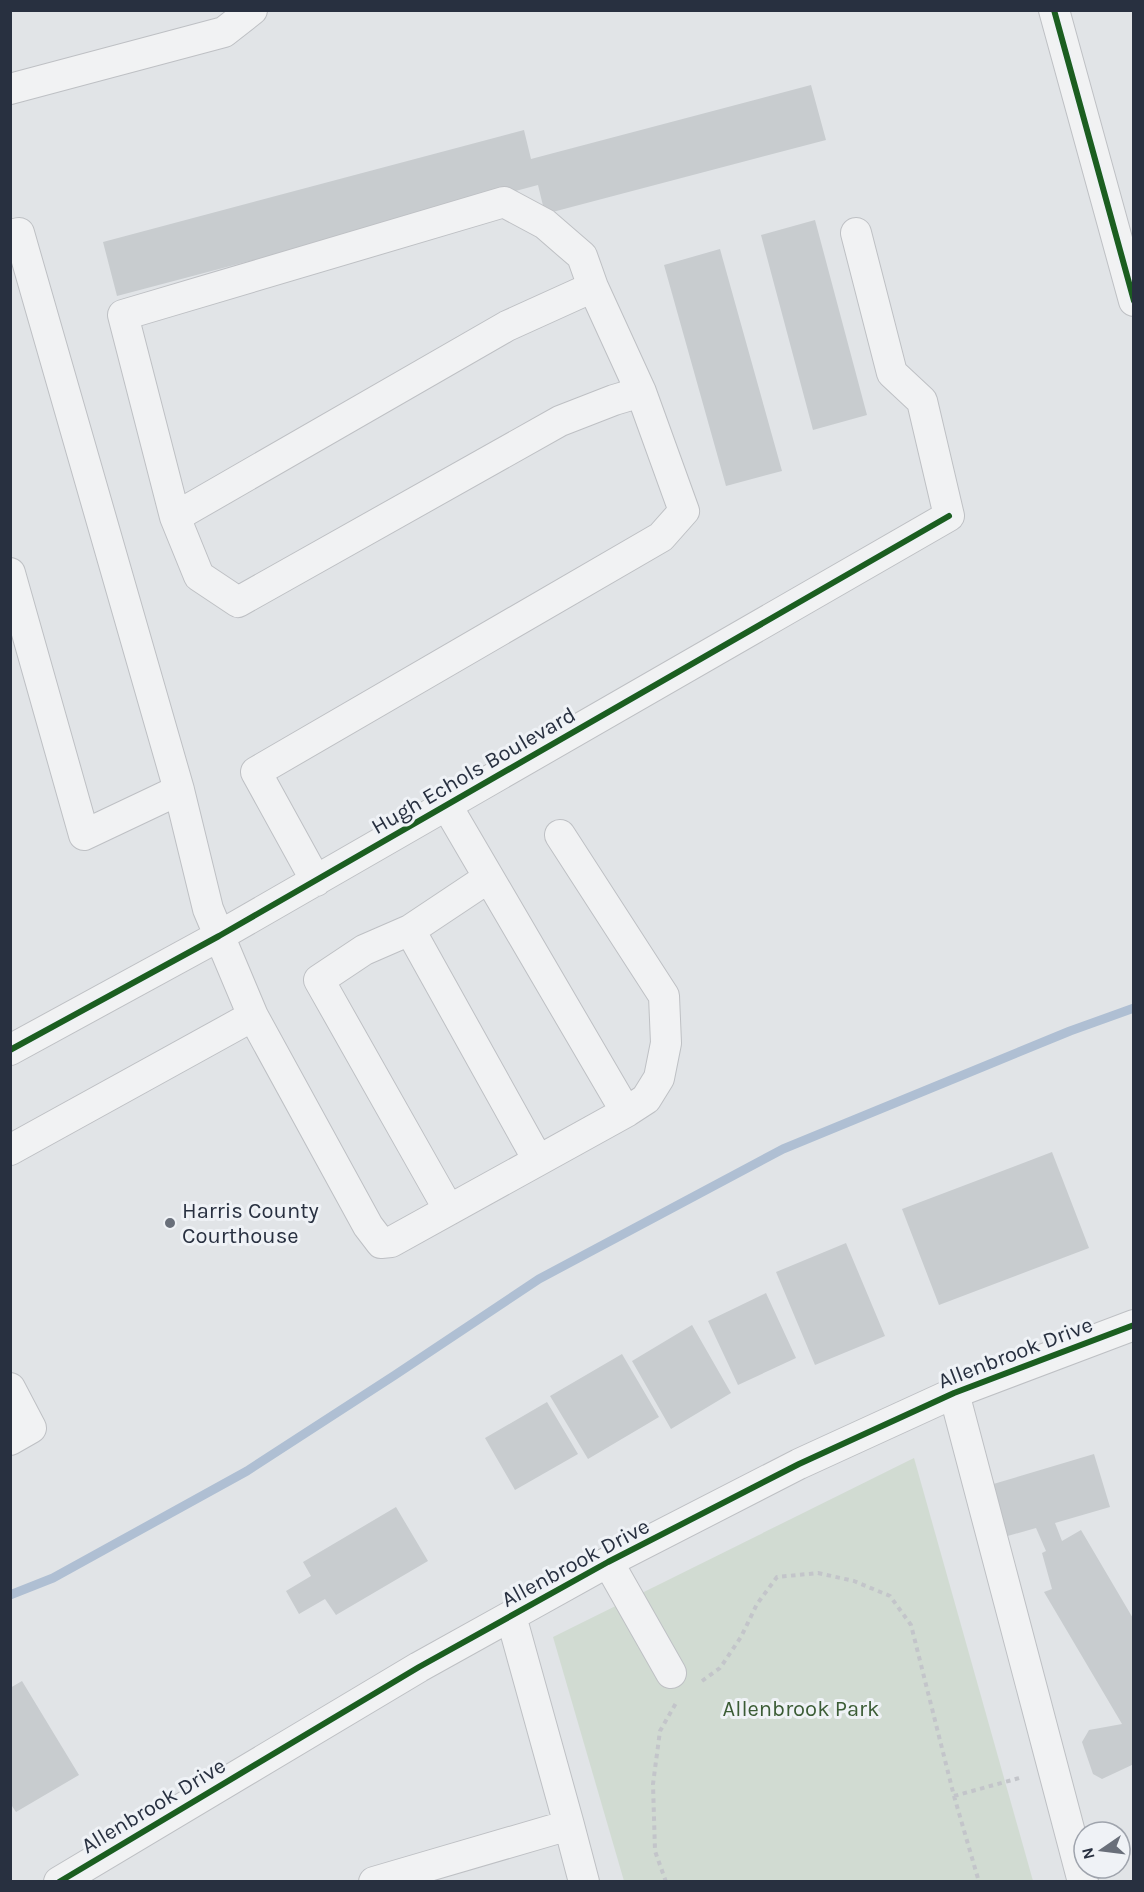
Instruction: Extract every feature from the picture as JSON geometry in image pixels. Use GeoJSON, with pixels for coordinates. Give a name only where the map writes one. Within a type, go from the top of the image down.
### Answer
{"type":"FeatureCollection","features":[{"type":"Feature","properties":{"kind":"street"},"geometry":{"type":"LineString","coordinates":[[10,89],[224,32],[252,10]]}},
{"type":"Feature","properties":{"kind":"street"},"geometry":{"type":"LineString","coordinates":[[1054,10],[1134,301]]}},
{"type":"Feature","properties":{"kind":"street"},"geometry":{"type":"LineString","coordinates":[[316,881],[256,772],[662,537],[684,511],[641,392],[593,287],[582,256],[545,224],[504,202],[123,315],[175,517],[199,576],[238,602],[560,421],[641,392]]}},
{"type":"Feature","properties":{"kind":"street"},"geometry":{"type":"LineString","coordinates":[[10,235],[19,233],[179,790],[208,909],[253,1016],[368,1226],[381,1243],[391,1242],[626,1112],[646,1099],[659,1078],[666,1043],[664,996],[560,835]]}},
{"type":"Feature","properties":{"kind":"street","name":"Hugh Echols Boulevard"},"geometry":{"type":"LineString","coordinates":[[10,1050],[316,881],[949,516],[922,401],[892,373],[856,233]]}},
{"type":"Feature","properties":{"kind":"street"},"geometry":{"type":"LineString","coordinates":[[175,517],[507,326],[593,287]]}},
{"type":"Feature","properties":{"kind":"street"},"geometry":{"type":"LineString","coordinates":[[10,573],[84,835],[179,790]]}},
{"type":"Feature","properties":{"kind":"street"},"geometry":{"type":"LineString","coordinates":[[447,806],[626,1112]]}},
{"type":"Feature","properties":{"kind":"street"},"geometry":{"type":"LineString","coordinates":[[448,1210],[319,980],[364,950],[410,930],[489,878]]}},
{"type":"Feature","properties":{"kind":"street"},"geometry":{"type":"LineString","coordinates":[[410,930],[538,1160]]}},
{"type":"Feature","properties":{"kind":"street"},"geometry":{"type":"LineString","coordinates":[[10,1150],[253,1016]]}},
{"type":"Feature","properties":{"kind":"street","name":"Allenbrook Drive"},"geometry":{"type":"LineString","coordinates":[[59,1881],[419,1667],[608,1562],[799,1464],[954,1393],[1134,1325]]}},
{"type":"Feature","properties":{"kind":"street"},"geometry":{"type":"LineString","coordinates":[[10,1388],[31,1428],[10,1440]]}},
{"type":"Feature","properties":{"kind":"street"},"geometry":{"type":"LineString","coordinates":[[954,1393],[1083,1881]]}},
{"type":"Feature","properties":{"kind":"street"},"geometry":{"type":"LineString","coordinates":[[608,1562],[682,1685]]}},
{"type":"Feature","properties":{"kind":"street"},"geometry":{"type":"LineString","coordinates":[[511,1616],[584,1881]]}},
{"type":"Feature","properties":{"kind":"street"},"geometry":{"type":"LineString","coordinates":[[374,1881],[569,1825]]}},
{"type":"Feature","properties":{"kind":"path"},"geometry":{"type":"LineString","coordinates":[[666,1881],[655,1851],[653,1784],[660,1731],[682,1685],[720,1668],[741,1637],[757,1604],[777,1577],[818,1573],[854,1581],[890,1596],[911,1624],[954,1796],[979,1881]]}},
{"type":"Feature","properties":{"kind":"path"},"geometry":{"type":"LineString","coordinates":[[954,1796],[1054,1769]]}},
{"type":"Feature","properties":{"kind":"green space","name":"Allenbrook Park"},"geometry":{"type":"Polygon","coordinates":[[[914,1458],[1033,1881],[624,1881],[553,1637],[914,1458]]]}},
{"type":"Feature","properties":{"kind":"building"},"geometry":{"type":"Polygon","coordinates":[[[811,85],[826,140],[545,214],[538,185],[117,296],[103,242],[524,130],[531,159],[811,85]]]}},
{"type":"Feature","properties":{"kind":"building"},"geometry":{"type":"Polygon","coordinates":[[[815,220],[867,415],[813,430],[761,235],[815,220]]]}},
{"type":"Feature","properties":{"kind":"building"},"geometry":{"type":"Polygon","coordinates":[[[720,249],[782,471],[726,486],[664,265],[720,249]]]}},
{"type":"Feature","properties":{"kind":"building"},"geometry":{"type":"Polygon","coordinates":[[[1052,1152],[1089,1248],[939,1305],[902,1209],[1052,1152]]]}},
{"type":"Feature","properties":{"kind":"building"},"geometry":{"type":"Polygon","coordinates":[[[846,1243],[885,1336],[815,1365],[776,1272],[846,1243]]]}},
{"type":"Feature","properties":{"kind":"building"},"geometry":{"type":"Polygon","coordinates":[[[766,1293],[796,1358],[738,1385],[708,1321],[766,1293]]]}},
{"type":"Feature","properties":{"kind":"building"},"geometry":{"type":"Polygon","coordinates":[[[692,1325],[731,1393],[671,1429],[632,1361],[692,1325]]]}},
{"type":"Feature","properties":{"kind":"building"},"geometry":{"type":"Polygon","coordinates":[[[622,1354],[659,1417],[588,1459],[550,1396],[622,1354]]]}},
{"type":"Feature","properties":{"kind":"building"},"geometry":{"type":"Polygon","coordinates":[[[547,1402],[578,1454],[515,1490],[485,1438],[547,1402]]]}},
{"type":"Feature","properties":{"kind":"building"},"geometry":{"type":"Polygon","coordinates":[[[1094,1454],[1110,1507],[1055,1523],[1062,1541],[1081,1530],[1134,1620],[1134,1764],[1102,1779],[1093,1774],[1082,1742],[1089,1730],[1122,1724],[1044,1592],[1052,1589],[1042,1553],[1046,1551],[1036,1528],[1004,1537],[990,1485],[1094,1454]]]}},
{"type":"Feature","properties":{"kind":"building"},"geometry":{"type":"Polygon","coordinates":[[[396,1507],[428,1561],[336,1615],[325,1599],[299,1614],[286,1591],[311,1576],[303,1562],[396,1507]]]}},
{"type":"Feature","properties":{"kind":"building"},"geometry":{"type":"Polygon","coordinates":[[[22,1681],[79,1775],[16,1812],[10,1803],[10,1688],[22,1681]]]}},
{"type":"Feature","properties":{"kind":"waterway"},"geometry":{"type":"LineString","coordinates":[[10,1595],[53,1578],[247,1471],[539,1279],[783,1149],[1070,1031],[1134,1008]]}},
{"type":"Feature","properties":{"kind":"cycle path"},"geometry":{"type":"LineString","coordinates":[[1054,10],[1134,301]]}},
{"type":"Feature","properties":{"kind":"cycle path"},"geometry":{"type":"LineString","coordinates":[[10,1050],[219,936],[949,516]]}},
{"type":"Feature","properties":{"kind":"cycle path"},"geometry":{"type":"LineString","coordinates":[[59,1882],[419,1667],[608,1562],[799,1464],[954,1393],[1134,1325]]}},
{"type":"Feature","properties":{"kind":"place","name":"Harris County Courthouse"},"geometry":{"type":"Point","coordinates":[170,1223]}}]}
